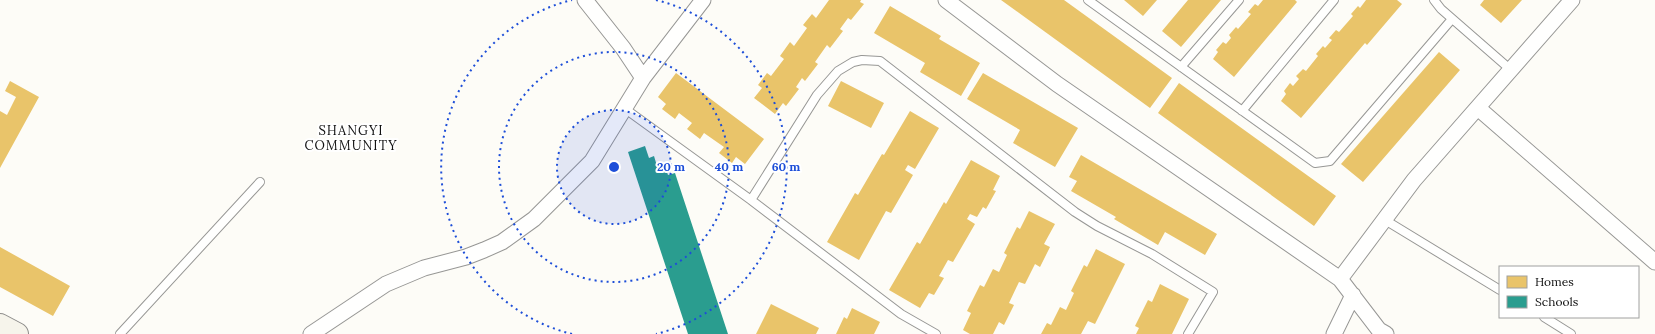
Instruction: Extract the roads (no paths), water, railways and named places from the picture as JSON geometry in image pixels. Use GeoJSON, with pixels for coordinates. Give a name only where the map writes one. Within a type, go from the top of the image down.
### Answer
{"type":"FeatureCollection","features":[{"type":"Feature","properties":{"kind":"street"},"geometry":{"type":"LineString","coordinates":[[585,0],[618,42],[643,78]]}},
{"type":"Feature","properties":{"kind":"street"},"geometry":{"type":"LineString","coordinates":[[311,334],[370,294],[402,276],[424,268],[466,257],[484,250],[519,231],[534,219],[592,161],[643,78],[703,0]]}},
{"type":"Feature","properties":{"kind":"street"},"geometry":{"type":"LineString","coordinates":[[946,0],[1057,84],[1340,279],[1379,330],[1386,334]]}},
{"type":"Feature","properties":{"kind":"street"},"geometry":{"type":"LineString","coordinates":[[1340,279],[1414,180],[1572,0]]}},
{"type":"Feature","properties":{"kind":"street"},"geometry":{"type":"LineString","coordinates":[[1478,108],[1655,262]]}},
{"type":"Feature","properties":{"kind":"street"},"geometry":{"type":"LineString","coordinates":[[1334,334],[1353,296]]}},
{"type":"Feature","properties":{"kind":"street"},"geometry":{"type":"LineString","coordinates":[[0,325],[17,334]]}},
{"type":"Feature","properties":{"kind":"lane"},"geometry":{"type":"LineString","coordinates":[[1088,0],[1315,163],[1330,161],[1452,18]]}},
{"type":"Feature","properties":{"kind":"lane"},"geometry":{"type":"LineString","coordinates":[[1181,67],[1239,0]]}},
{"type":"Feature","properties":{"kind":"lane"},"geometry":{"type":"LineString","coordinates":[[1242,111],[1334,0]]}},
{"type":"Feature","properties":{"kind":"lane"},"geometry":{"type":"LineString","coordinates":[[1434,0],[1452,18],[1511,70]]}},
{"type":"Feature","properties":{"kind":"lane"},"geometry":{"type":"LineString","coordinates":[[751,200],[817,95],[838,71],[853,62],[862,60],[880,61],[1075,212],[1097,226],[1152,254],[1213,292],[1188,334]]}},
{"type":"Feature","properties":{"kind":"lane"},"geometry":{"type":"LineString","coordinates":[[624,108],[751,200],[901,314],[936,334]]}},
{"type":"Feature","properties":{"kind":"lane"},"geometry":{"type":"LineString","coordinates":[[120,334],[260,182]]}},
{"type":"Feature","properties":{"kind":"lane"},"geometry":{"type":"LineString","coordinates":[[1385,220],[1499,289]]}},
{"type":"Feature","properties":{"kind":"lane"},"geometry":{"type":"LineString","coordinates":[[1546,318],[1571,334]]}},
{"type":"Feature","properties":{"kind":"district","name":"SHANGYI COMMUNITY"},"geometry":{"type":"Point","coordinates":[351,138]}}]}
